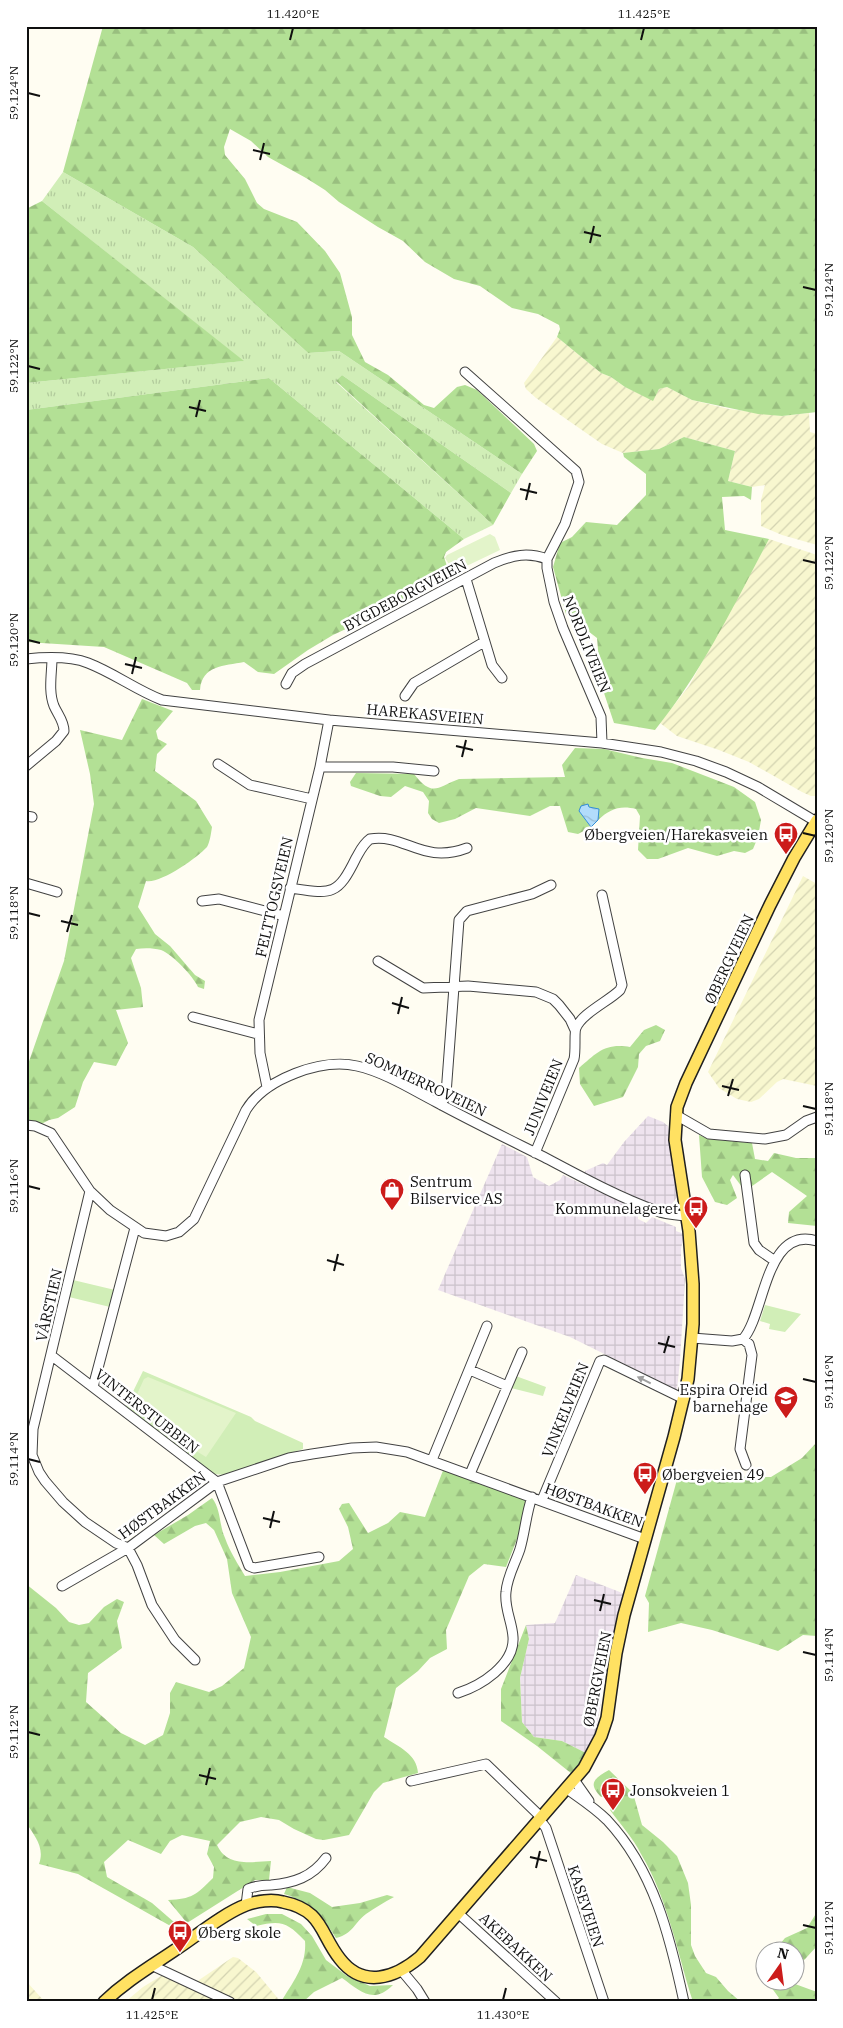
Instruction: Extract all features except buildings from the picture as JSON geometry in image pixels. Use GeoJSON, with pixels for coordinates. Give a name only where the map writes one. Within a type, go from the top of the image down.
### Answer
{"type":"FeatureCollection","features":[{"type":"Feature","properties":{"kind":"main road","name":"ØBERGVEIEN"},"geometry":{"type":"LineString","coordinates":[[104,2002],[128,1981],[151,1965],[246,1905],[276,1901],[291,1904],[306,1911],[322,1928],[338,1958],[353,1972],[367,1977],[378,1977],[402,1971],[420,1957],[571,1785],[594,1751],[608,1718],[621,1630],[684,1399],[690,1362],[693,1284],[687,1216],[675,1140],[676,1115],[686,1083],[763,921],[794,858],[816,821]]}},
{"type":"Feature","properties":{"kind":"street"},"geometry":{"type":"LineString","coordinates":[[465,372],[562,458],[579,476],[579,482],[565,524],[547,559]]}},
{"type":"Feature","properties":{"kind":"street","name":"BYGDEBORGVEIEN"},"geometry":{"type":"LineString","coordinates":[[286,684],[292,673],[305,664],[508,556],[535,555],[547,559]]}},
{"type":"Feature","properties":{"kind":"street","name":"NORDLIVEIEN"},"geometry":{"type":"LineString","coordinates":[[547,559],[550,587],[563,628],[601,717],[602,743]]}},
{"type":"Feature","properties":{"kind":"street"},"geometry":{"type":"LineString","coordinates":[[466,578],[492,665],[502,678]]}},
{"type":"Feature","properties":{"kind":"street"},"geometry":{"type":"LineString","coordinates":[[405,696],[414,683],[484,642]]}},
{"type":"Feature","properties":{"kind":"street"},"geometry":{"type":"LineString","coordinates":[[26,766],[56,741],[64,731],[63,722],[54,706],[52,696],[52,658]]}},
{"type":"Feature","properties":{"kind":"street","name":"HAREKASVEIEN"},"geometry":{"type":"LineString","coordinates":[[26,659],[74,659],[89,663],[142,692],[162,700],[329,720],[602,743],[661,752],[696,760],[758,787],[816,821]]}},
{"type":"Feature","properties":{"kind":"street","name":"FELTTOGSVEIEN"},"geometry":{"type":"LineString","coordinates":[[267,1087],[258,1034],[260,1011],[320,767],[329,720]]}},
{"type":"Feature","properties":{"kind":"street"},"geometry":{"type":"LineString","coordinates":[[218,764],[250,785],[312,799]]}},
{"type":"Feature","properties":{"kind":"street"},"geometry":{"type":"LineString","coordinates":[[320,767],[393,767],[434,771]]}},
{"type":"Feature","properties":{"kind":"street"},"geometry":{"type":"LineString","coordinates":[[290,888],[318,892],[334,890],[344,881],[362,847],[370,839],[381,838],[391,840],[436,853],[455,852],[467,848]]}},
{"type":"Feature","properties":{"kind":"street"},"geometry":{"type":"LineString","coordinates":[[26,883],[58,892]]}},
{"type":"Feature","properties":{"kind":"street"},"geometry":{"type":"LineString","coordinates":[[441,1105],[446,1094],[459,920],[462,915],[472,910],[532,894],[551,885]]}},
{"type":"Feature","properties":{"kind":"street"},"geometry":{"type":"LineString","coordinates":[[575,1030],[580,1020],[620,990],[622,985],[602,895]]}},
{"type":"Feature","properties":{"kind":"street"},"geometry":{"type":"LineString","coordinates":[[202,902],[219,900],[284,916]]}},
{"type":"Feature","properties":{"kind":"street"},"geometry":{"type":"LineString","coordinates":[[378,961],[423,988],[453,986],[536,992],[552,999],[559,1005],[570,1019],[575,1030]]}},
{"type":"Feature","properties":{"kind":"street"},"geometry":{"type":"LineString","coordinates":[[193,1017],[258,1034]]}},
{"type":"Feature","properties":{"kind":"street","name":"JUNIVEIEN"},"geometry":{"type":"LineString","coordinates":[[535,1153],[574,1059],[576,1050],[575,1030]]}},
{"type":"Feature","properties":{"kind":"street","name":"SOMMERROVEIEN"},"geometry":{"type":"LineString","coordinates":[[26,1125],[51,1133],[90,1192],[110,1210],[144,1233],[166,1236],[179,1232],[194,1219],[246,1110],[251,1102],[267,1087],[293,1074],[324,1065],[356,1065],[374,1071],[588,1180],[658,1212],[687,1216]]}},
{"type":"Feature","properties":{"kind":"street"},"geometry":{"type":"LineString","coordinates":[[676,1115],[709,1134],[765,1139],[786,1135],[806,1121],[817,1117]]}},
{"type":"Feature","properties":{"kind":"street"},"geometry":{"type":"LineString","coordinates":[[745,1176],[754,1243],[759,1250],[775,1261]]}},
{"type":"Feature","properties":{"kind":"street","name":"VÅRSTIEN"},"geometry":{"type":"LineString","coordinates":[[90,1192],[33,1429],[31,1449],[34,1462],[49,1487],[63,1502],[100,1533],[128,1548]]}},
{"type":"Feature","properties":{"kind":"street"},"geometry":{"type":"LineString","coordinates":[[93,1387],[135,1228]]}},
{"type":"Feature","properties":{"kind":"street"},"geometry":{"type":"LineString","coordinates":[[743,1340],[752,1326],[764,1285],[775,1261],[785,1248],[792,1243],[806,1240],[817,1241]]}},
{"type":"Feature","properties":{"kind":"street"},"geometry":{"type":"LineString","coordinates":[[432,1460],[488,1326]]}},
{"type":"Feature","properties":{"kind":"street"},"geometry":{"type":"LineString","coordinates":[[692,1338],[743,1340],[749,1344],[752,1355],[740,1449],[746,1465]]}},
{"type":"Feature","properties":{"kind":"street"},"geometry":{"type":"LineString","coordinates":[[470,1474],[522,1352]]}},
{"type":"Feature","properties":{"kind":"street","name":"VINTERSTUBBEN"},"geometry":{"type":"LineString","coordinates":[[52,1356],[217,1482]]}},
{"type":"Feature","properties":{"kind":"street","name":"VINKELVEIEN"},"geometry":{"type":"LineString","coordinates":[[542,1500],[600,1361],[604,1360],[684,1399]]}},
{"type":"Feature","properties":{"kind":"street"},"geometry":{"type":"LineString","coordinates":[[470,1370],[506,1386]]}},
{"type":"Feature","properties":{"kind":"street","name":"HØSTBAKKEN"},"geometry":{"type":"LineString","coordinates":[[62,1586],[128,1548],[217,1482],[289,1458],[352,1448],[392,1448],[432,1460],[645,1539]]}},
{"type":"Feature","properties":{"kind":"street"},"geometry":{"type":"LineString","coordinates":[[217,1482],[249,1566],[254,1568],[319,1558]]}},
{"type":"Feature","properties":{"kind":"street","name":"HØSTBAKKEN"},"geometry":{"type":"LineString","coordinates":[[458,1693],[475,1687],[494,1673],[507,1657],[510,1650],[513,1636],[505,1606],[506,1590],[520,1549],[532,1497]]}},
{"type":"Feature","properties":{"kind":"street"},"geometry":{"type":"LineString","coordinates":[[128,1548],[137,1565],[152,1605],[175,1640],[195,1660]]}},
{"type":"Feature","properties":{"kind":"street"},"geometry":{"type":"LineString","coordinates":[[412,1781],[486,1764],[541,1819]]}},
{"type":"Feature","properties":{"kind":"street"},"geometry":{"type":"LineString","coordinates":[[571,1785],[606,1819],[629,1847],[650,1885],[665,1925],[684,2002]]}},
{"type":"Feature","properties":{"kind":"street","name":"KASEVEIEN"},"geometry":{"type":"LineString","coordinates":[[541,1819],[546,1828],[604,2002]]}},
{"type":"Feature","properties":{"kind":"street","name":"ØBERGVEIEN"},"geometry":{"type":"LineString","coordinates":[[246,1905],[248,1889],[255,1886],[286,1883],[305,1877],[326,1858]]}},
{"type":"Feature","properties":{"kind":"street","name":"AKEBAKKEN"},"geometry":{"type":"LineString","coordinates":[[458,1913],[556,2002]]}},
{"type":"Feature","properties":{"kind":"street"},"geometry":{"type":"LineString","coordinates":[[151,1965],[230,2002]]}},
{"type":"Feature","properties":{"kind":"street"},"geometry":{"type":"LineString","coordinates":[[402,1971],[425,2002]]}},
{"type":"Feature","properties":{"kind":"shaded area"},"geometry":{"type":"Polygon","coordinates":[[[648,1116],[668,1126],[677,1197],[670,1207],[660,1207],[644,1201],[584,1173],[603,1163],[607,1165],[624,1142],[648,1116]]]}},
{"type":"Feature","properties":{"kind":"shaded area"},"geometry":{"type":"Polygon","coordinates":[[[502,1144],[527,1157],[533,1177],[549,1186],[560,1180],[563,1175],[638,1210],[638,1219],[646,1223],[652,1217],[676,1227],[676,1231],[684,1234],[681,1249],[681,1268],[685,1279],[677,1390],[570,1337],[438,1290],[502,1144]]]}},
{"type":"Feature","properties":{"kind":"shaded area"},"geometry":{"type":"Polygon","coordinates":[[[576,1575],[625,1594],[614,1646],[608,1644],[596,1730],[586,1753],[562,1741],[534,1737],[522,1722],[520,1678],[529,1639],[526,1625],[555,1623],[576,1575]]]}},
{"type":"Feature","properties":{"kind":"green space"},"geometry":{"type":"Polygon","coordinates":[[[103,26],[817,26],[817,412],[782,416],[758,414],[692,400],[667,387],[659,389],[653,401],[601,373],[557,337],[560,329],[559,325],[538,314],[512,308],[480,286],[454,279],[425,262],[403,241],[339,202],[306,178],[268,157],[251,141],[230,129],[224,147],[225,155],[245,179],[257,203],[264,209],[297,222],[325,251],[340,273],[352,317],[352,335],[365,362],[388,375],[424,405],[434,408],[457,387],[465,385],[477,390],[534,444],[537,451],[522,474],[339,351],[308,353],[193,247],[63,172],[103,26]]]}},
{"type":"Feature","properties":{"kind":"green space"},"geometry":{"type":"Polygon","coordinates":[[[63,172],[193,247],[308,353],[339,351],[522,474],[511,493],[342,375],[336,382],[493,525],[464,539],[269,378],[26,410],[26,383],[243,361],[42,201],[63,172]]]}},
{"type":"Feature","properties":{"kind":"green space"},"geometry":{"type":"Polygon","coordinates":[[[42,201],[244,361],[26,383],[26,209],[42,201]]]}},
{"type":"Feature","properties":{"kind":"green space"},"geometry":{"type":"Polygon","coordinates":[[[557,337],[601,373],[653,400],[659,389],[667,387],[692,400],[729,409],[782,416],[809,413],[810,432],[817,434],[817,545],[782,535],[761,526],[761,500],[765,485],[752,487],[728,481],[735,451],[684,437],[659,449],[623,453],[602,444],[536,398],[526,389],[524,383],[557,337]]]}},
{"type":"Feature","properties":{"kind":"green space"},"geometry":{"type":"Polygon","coordinates":[[[342,375],[511,493],[493,525],[336,381],[342,375]]]}},
{"type":"Feature","properties":{"kind":"green space"},"geometry":{"type":"Polygon","coordinates":[[[269,378],[464,539],[446,552],[444,557],[450,575],[403,601],[377,604],[363,621],[333,635],[274,674],[258,672],[244,662],[222,666],[215,668],[205,676],[200,690],[192,690],[187,683],[104,647],[26,642],[26,410],[269,378]]]}},
{"type":"Feature","properties":{"kind":"green space"},"geometry":{"type":"Polygon","coordinates":[[[684,437],[735,451],[728,481],[752,487],[751,500],[744,496],[722,497],[725,530],[769,539],[730,613],[688,685],[655,730],[614,723],[601,684],[597,638],[566,614],[553,567],[560,543],[572,537],[586,522],[617,525],[646,495],[646,474],[624,457],[623,453],[659,449],[684,437]]]}},
{"type":"Feature","properties":{"kind":"green space"},"geometry":{"type":"Polygon","coordinates":[[[490,534],[495,537],[500,550],[454,572],[445,558],[447,555],[490,534]]]}},
{"type":"Feature","properties":{"kind":"green space"},"geometry":{"type":"Polygon","coordinates":[[[769,539],[817,555],[817,796],[811,796],[802,792],[749,762],[677,736],[660,723],[689,686],[769,539]]]}},
{"type":"Feature","properties":{"kind":"green space"},"geometry":{"type":"Polygon","coordinates":[[[142,699],[173,711],[156,731],[158,739],[167,744],[157,754],[155,771],[196,801],[212,827],[207,847],[195,857],[169,874],[152,881],[146,881],[138,907],[155,934],[170,946],[195,975],[205,981],[204,989],[198,987],[182,966],[161,950],[136,949],[131,958],[141,988],[143,1007],[116,1010],[128,1043],[116,1066],[94,1062],[83,1082],[75,1107],[58,1118],[49,1120],[26,1132],[26,1070],[64,961],[94,804],[90,774],[80,730],[122,740],[142,699]]]}},
{"type":"Feature","properties":{"kind":"green space"},"geometry":{"type":"Polygon","coordinates":[[[575,748],[604,749],[672,763],[734,787],[755,802],[761,820],[758,837],[753,849],[745,853],[734,851],[717,856],[688,848],[658,859],[647,859],[638,850],[640,816],[636,809],[625,807],[616,809],[598,820],[579,811],[591,827],[578,834],[568,832],[560,806],[550,806],[530,816],[476,808],[455,819],[439,823],[432,819],[428,813],[429,801],[423,792],[405,786],[391,797],[380,796],[351,786],[350,782],[356,773],[414,774],[426,786],[431,788],[440,787],[459,779],[565,777],[562,765],[575,748]]]}},
{"type":"Feature","properties":{"kind":"green space"},"geometry":{"type":"Polygon","coordinates":[[[803,876],[817,884],[817,1086],[783,1079],[777,1082],[759,1099],[751,1102],[737,1099],[719,1088],[708,1072],[803,876]]]}},
{"type":"Feature","properties":{"kind":"green space"},"geometry":{"type":"Polygon","coordinates":[[[656,1025],[665,1030],[660,1041],[646,1046],[639,1054],[638,1067],[623,1097],[594,1106],[580,1084],[579,1068],[602,1050],[614,1046],[630,1047],[644,1030],[656,1025]]]}},
{"type":"Feature","properties":{"kind":"green space"},"geometry":{"type":"Polygon","coordinates":[[[699,1135],[708,1139],[752,1143],[755,1159],[768,1161],[774,1153],[796,1158],[817,1158],[817,1226],[788,1223],[789,1212],[807,1196],[772,1172],[745,1191],[733,1175],[730,1180],[737,1198],[727,1205],[715,1202],[702,1177],[699,1135]]]}},
{"type":"Feature","properties":{"kind":"green space"},"geometry":{"type":"Polygon","coordinates":[[[73,1280],[115,1290],[110,1307],[69,1297],[73,1280]]]}},
{"type":"Feature","properties":{"kind":"green space"},"geometry":{"type":"Polygon","coordinates":[[[765,1305],[801,1314],[785,1332],[769,1329],[770,1324],[760,1321],[765,1305]]]}},
{"type":"Feature","properties":{"kind":"green space"},"geometry":{"type":"Polygon","coordinates":[[[143,1371],[251,1417],[255,1421],[303,1443],[303,1449],[224,1475],[214,1474],[126,1406],[143,1371]]]}},
{"type":"Feature","properties":{"kind":"green space"},"geometry":{"type":"Polygon","coordinates":[[[513,1375],[546,1387],[543,1396],[511,1388],[513,1375]]]}},
{"type":"Feature","properties":{"kind":"green space"},"geometry":{"type":"Polygon","coordinates":[[[148,1377],[236,1413],[206,1457],[167,1433],[133,1403],[144,1379],[148,1377]]]}},
{"type":"Feature","properties":{"kind":"green space"},"geometry":{"type":"Polygon","coordinates":[[[817,1442],[817,1636],[803,1635],[778,1651],[712,1630],[681,1623],[648,1632],[649,1603],[645,1596],[678,1476],[771,1477],[802,1458],[817,1442]]]}},
{"type":"Feature","properties":{"kind":"green space"},"geometry":{"type":"Polygon","coordinates":[[[444,1468],[526,1499],[519,1534],[506,1567],[484,1564],[469,1576],[446,1630],[447,1649],[430,1658],[418,1671],[396,1688],[384,1737],[411,1756],[417,1766],[418,1773],[383,1783],[374,1792],[349,1835],[324,1840],[316,1839],[279,1820],[261,1817],[240,1822],[217,1845],[221,1852],[233,1860],[240,1862],[271,1861],[269,1880],[255,1880],[187,1923],[168,1900],[183,1899],[193,1895],[213,1878],[214,1867],[207,1854],[210,1841],[182,1835],[170,1841],[161,1854],[128,1840],[104,1862],[107,1877],[152,1903],[182,1929],[183,1933],[78,1874],[39,1864],[41,1858],[40,1847],[36,1837],[26,1823],[26,1584],[56,1608],[69,1622],[79,1625],[89,1623],[104,1607],[117,1599],[124,1602],[117,1621],[122,1648],[88,1673],[86,1702],[121,1733],[145,1745],[163,1735],[170,1713],[170,1693],[176,1682],[209,1692],[222,1686],[244,1668],[251,1637],[232,1593],[227,1559],[214,1530],[206,1523],[195,1526],[164,1544],[154,1535],[212,1498],[217,1507],[227,1543],[245,1576],[280,1572],[339,1561],[353,1549],[348,1527],[339,1509],[342,1504],[349,1503],[368,1533],[388,1523],[400,1512],[425,1517],[444,1468]]]}},
{"type":"Feature","properties":{"kind":"green space"},"geometry":{"type":"Polygon","coordinates":[[[526,1625],[529,1639],[520,1678],[522,1722],[534,1737],[562,1741],[586,1753],[572,1774],[537,1746],[501,1721],[501,1689],[526,1625]]]}},
{"type":"Feature","properties":{"kind":"green space"},"geometry":{"type":"Polygon","coordinates":[[[609,1770],[633,1793],[642,1825],[677,1856],[688,1883],[691,1905],[691,1945],[695,1956],[706,1973],[716,1977],[741,2002],[693,2002],[665,1907],[650,1871],[634,1842],[610,1810],[616,1804],[616,1799],[610,1795],[601,1797],[594,1788],[594,1781],[609,1770]]]}},
{"type":"Feature","properties":{"kind":"green space"},"geometry":{"type":"Polygon","coordinates":[[[287,1887],[310,1893],[332,1907],[360,1903],[387,1895],[394,1897],[362,1917],[346,1934],[336,1938],[320,1915],[310,1905],[284,1894],[287,1887]]]}},
{"type":"Feature","properties":{"kind":"green space"},"geometry":{"type":"Polygon","coordinates":[[[817,1912],[817,1946],[806,1958],[806,1940],[783,1940],[807,1928],[817,1912]]]}},
{"type":"Feature","properties":{"kind":"green space"},"geometry":{"type":"Polygon","coordinates":[[[266,1914],[282,1914],[301,1924],[312,1936],[326,1960],[347,1976],[370,1986],[393,1985],[386,1991],[373,1995],[361,1991],[342,1978],[314,1992],[303,2002],[281,2002],[301,1966],[304,1958],[305,1941],[283,1924],[272,1923],[256,1926],[247,1919],[266,1914]]]}},
{"type":"Feature","properties":{"kind":"green space"},"geometry":{"type":"Polygon","coordinates":[[[233,1957],[238,1958],[256,1972],[281,2002],[238,2002],[196,1982],[233,1957]]]}},
{"type":"Feature","properties":{"kind":"green space"},"geometry":{"type":"Polygon","coordinates":[[[161,1976],[222,2002],[125,2002],[143,1987],[161,1976]]]}},
{"type":"Feature","properties":{"kind":"green space"},"geometry":{"type":"Polygon","coordinates":[[[26,1981],[45,2002],[26,2002],[26,1981]]]}},
{"type":"Feature","properties":{"kind":"green space"},"geometry":{"type":"Polygon","coordinates":[[[806,1988],[817,1992],[817,2002],[775,2002],[779,1998],[773,1990],[806,1990],[806,1988]]]}},
{"type":"Feature","properties":{"kind":"water"},"geometry":{"type":"Polygon","coordinates":[[[588,804],[589,807],[599,809],[598,820],[591,827],[579,811],[581,806],[588,804]]]}},
{"type":"Feature","properties":{"kind":"place","name":"Øbergveien/Harekasveien"},"geometry":{"type":"Point","coordinates":[786,855]}},
{"type":"Feature","properties":{"kind":"place","name":"Sentrum Bilservice AS"},"geometry":{"type":"Point","coordinates":[392,1211]}},
{"type":"Feature","properties":{"kind":"place","name":"Kommunelageret"},"geometry":{"type":"Point","coordinates":[696,1229]}},
{"type":"Feature","properties":{"kind":"place","name":"Espira Oreid barnehage"},"geometry":{"type":"Point","coordinates":[786,1419]}},
{"type":"Feature","properties":{"kind":"place","name":"Øbergveien 49"},"geometry":{"type":"Point","coordinates":[645,1495]}},
{"type":"Feature","properties":{"kind":"place","name":"Jonsokveien 1"},"geometry":{"type":"Point","coordinates":[613,1811]}},
{"type":"Feature","properties":{"kind":"place","name":"Øberg skole"},"geometry":{"type":"Point","coordinates":[180,1953]}}]}
